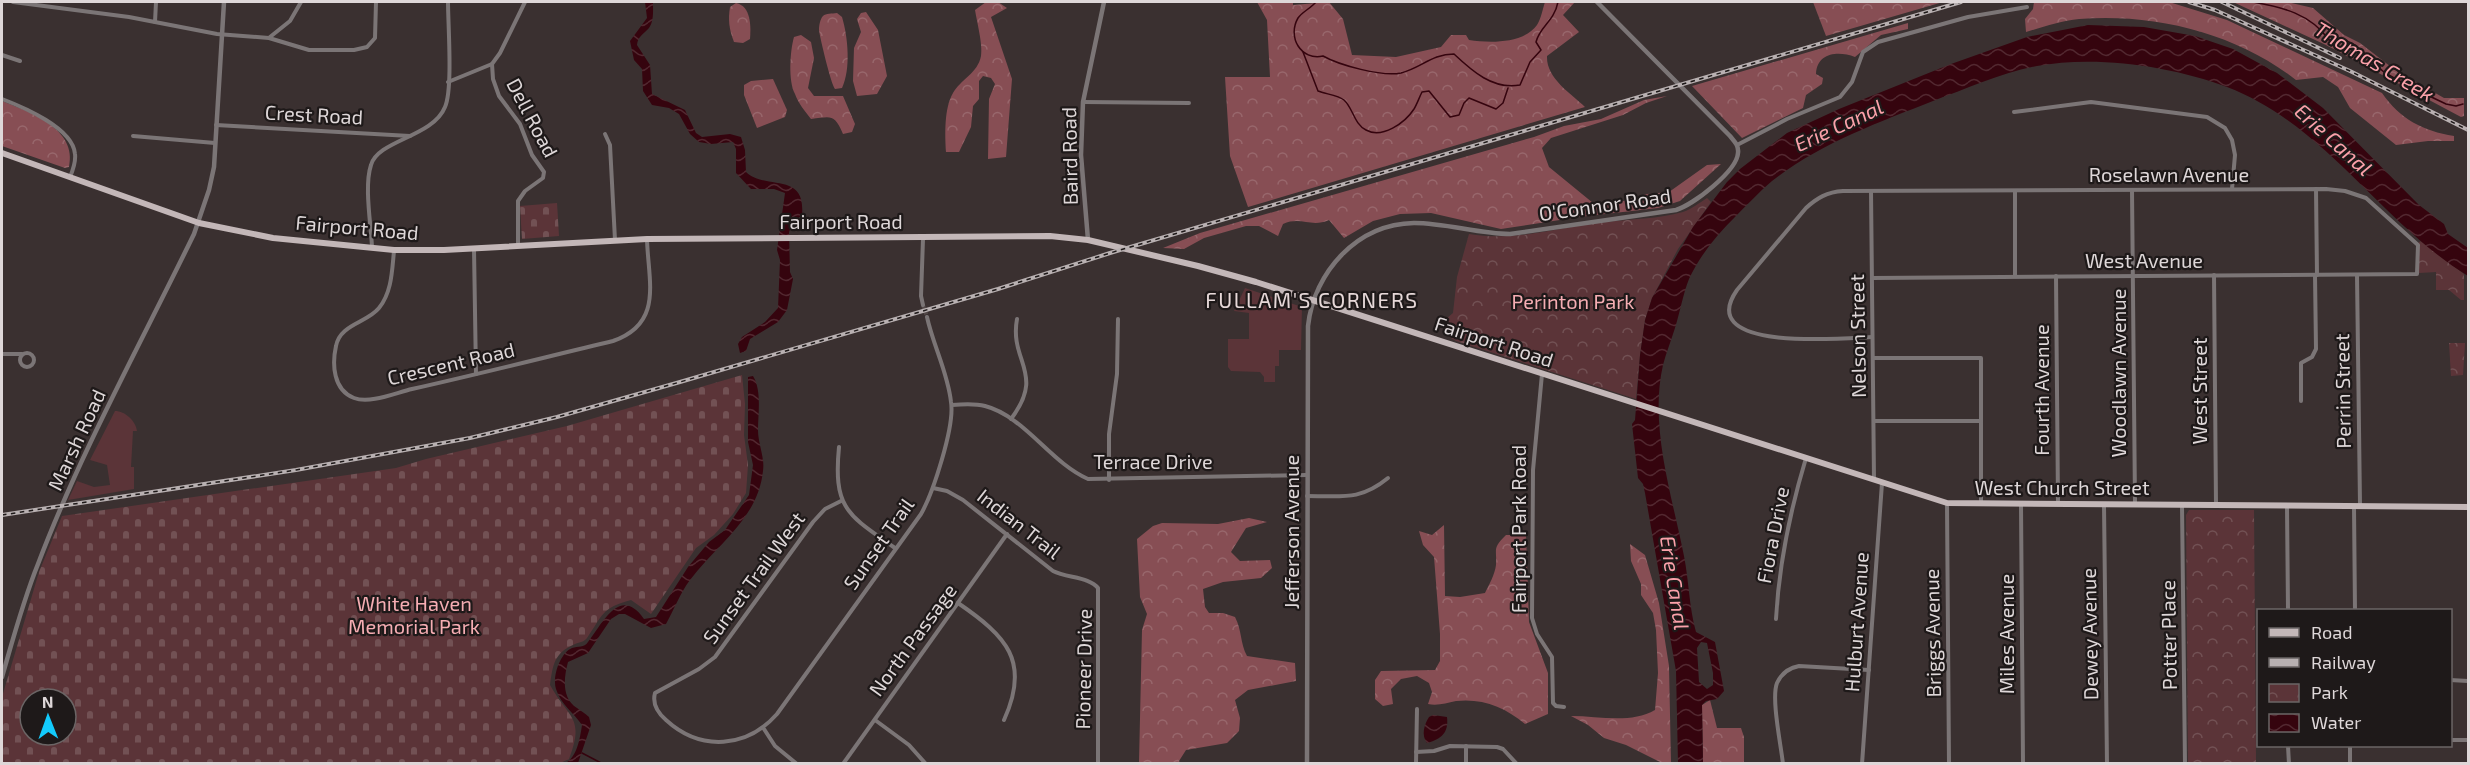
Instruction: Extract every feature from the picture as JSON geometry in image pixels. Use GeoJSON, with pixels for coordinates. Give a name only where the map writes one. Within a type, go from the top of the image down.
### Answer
{"type":"FeatureCollection","features":[{"type":"Feature","properties":{"kind":"main road","name":"Fairport Road"},"geometry":{"type":"LineString","coordinates":[[2,153],[199,223],[260,236],[394,250],[474,249],[647,239],[1050,237],[1088,240],[1198,266],[1668,414]]}},
{"type":"Feature","properties":{"kind":"main road","name":"West Church Street"},"geometry":{"type":"LineString","coordinates":[[1668,414],[1947,503],[2469,507]]}},
{"type":"Feature","properties":{"kind":"street"},"geometry":{"type":"LineString","coordinates":[[13,2],[155,22],[222,35],[269,38],[309,50],[361,49],[371,44],[375,38],[376,2]]}},
{"type":"Feature","properties":{"kind":"street"},"geometry":{"type":"LineString","coordinates":[[155,22],[156,2]]}},
{"type":"Feature","properties":{"kind":"street","name":"Marsh Road"},"geometry":{"type":"LineString","coordinates":[[2,677],[36,567],[48,539],[84,457],[199,223],[210,185],[215,144],[224,2]]}},
{"type":"Feature","properties":{"kind":"street"},"geometry":{"type":"LineString","coordinates":[[269,38],[290,21],[301,2]]}},
{"type":"Feature","properties":{"kind":"street"},"geometry":{"type":"LineString","coordinates":[[372,248],[369,185],[372,162],[377,154],[429,126],[439,117],[447,102],[448,2]]}},
{"type":"Feature","properties":{"kind":"street"},"geometry":{"type":"LineString","coordinates":[[448,82],[492,64],[505,44],[525,2]]}},
{"type":"Feature","properties":{"kind":"street","name":"Baird Road"},"geometry":{"type":"LineString","coordinates":[[1088,240],[1081,155],[1083,102],[1104,2]]}},
{"type":"Feature","properties":{"kind":"street"},"geometry":{"type":"LineString","coordinates":[[1598,2],[1737,145],[1787,119],[1840,97],[1852,82],[1857,63],[1863,52],[1878,42],[1968,17],[2027,7]]}},
{"type":"Feature","properties":{"kind":"street"},"geometry":{"type":"LineString","coordinates":[[2,55],[20,61]]}},
{"type":"Feature","properties":{"kind":"street","name":"Dell Road"},"geometry":{"type":"LineString","coordinates":[[492,64],[499,96],[520,124],[532,155],[544,172],[543,178],[525,191],[518,201],[518,246]]}},
{"type":"Feature","properties":{"kind":"street"},"geometry":{"type":"LineString","coordinates":[[2,99],[46,120],[68,138],[75,152],[70,177]]}},
{"type":"Feature","properties":{"kind":"street"},"geometry":{"type":"LineString","coordinates":[[1083,102],[1189,103]]}},
{"type":"Feature","properties":{"kind":"street"},"geometry":{"type":"LineString","coordinates":[[2014,112],[2091,102],[2207,117],[2225,128],[2232,140],[2235,155],[2232,189]]}},
{"type":"Feature","properties":{"kind":"street","name":"Crest Road"},"geometry":{"type":"LineString","coordinates":[[216,125],[410,136]]}},
{"type":"Feature","properties":{"kind":"street"},"geometry":{"type":"LineString","coordinates":[[605,134],[610,145],[615,240]]}},
{"type":"Feature","properties":{"kind":"street"},"geometry":{"type":"LineString","coordinates":[[133,136],[215,144]]}},
{"type":"Feature","properties":{"kind":"street","name":"O'Connor Road"},"geometry":{"type":"LineString","coordinates":[[1313,301],[1325,276],[1338,257],[1352,244],[1380,230],[1412,223],[1510,234],[1676,210],[1697,201],[1714,186],[1737,160],[1737,145]]}},
{"type":"Feature","properties":{"kind":"street","name":"Roselawn Avenue"},"geometry":{"type":"LineString","coordinates":[[1872,337],[1773,338],[1740,327],[1733,319],[1730,310],[1737,290],[1814,201],[1838,192],[2232,189],[2344,191],[2370,201],[2415,241],[2418,245],[2417,274]]}},
{"type":"Feature","properties":{"kind":"street"},"geometry":{"type":"LineString","coordinates":[[2301,401],[2301,363],[2312,357],[2316,349],[2316,189]]}},
{"type":"Feature","properties":{"kind":"street","name":"Woodlawn Avenue"},"geometry":{"type":"LineString","coordinates":[[2132,190],[2135,505]]}},
{"type":"Feature","properties":{"kind":"street","name":"Nelson Street"},"geometry":{"type":"LineString","coordinates":[[1871,191],[1874,480]]}},
{"type":"Feature","properties":{"kind":"street"},"geometry":{"type":"LineString","coordinates":[[2015,191],[2015,276]]}},
{"type":"Feature","properties":{"kind":"street","name":"Crescent Road"},"geometry":{"type":"LineString","coordinates":[[394,250],[389,286],[384,301],[369,317],[343,332],[337,342],[335,372],[340,387],[352,397],[368,399],[613,341],[637,328],[647,315],[650,297],[647,239]]}},
{"type":"Feature","properties":{"kind":"street"},"geometry":{"type":"LineString","coordinates":[[923,239],[921,296],[923,305]]}},
{"type":"Feature","properties":{"kind":"street"},"geometry":{"type":"LineString","coordinates":[[474,249],[476,374]]}},
{"type":"Feature","properties":{"kind":"street","name":"West Avenue"},"geometry":{"type":"LineString","coordinates":[[1872,278],[2417,274]]}},
{"type":"Feature","properties":{"kind":"street","name":"West Street"},"geometry":{"type":"LineString","coordinates":[[2214,275],[2216,506]]}},
{"type":"Feature","properties":{"kind":"street","name":"Perrin Street"},"geometry":{"type":"LineString","coordinates":[[2355,609],[2357,275]]}},
{"type":"Feature","properties":{"kind":"street","name":"Fourth Avenue"},"geometry":{"type":"LineString","coordinates":[[2056,276],[2058,504]]}},
{"type":"Feature","properties":{"kind":"street","name":"Jefferson Avenue"},"geometry":{"type":"LineString","coordinates":[[1307,764],[1306,475],[1308,326],[1313,301]]}},
{"type":"Feature","properties":{"kind":"street","name":"Sunset Trail"},"geometry":{"type":"LineString","coordinates":[[764,729],[921,514],[933,488],[952,405],[927,316]]}},
{"type":"Feature","properties":{"kind":"street"},"geometry":{"type":"LineString","coordinates":[[1011,419],[1025,397],[1028,386],[1015,328],[1017,319]]}},
{"type":"Feature","properties":{"kind":"street"},"geometry":{"type":"LineString","coordinates":[[1109,480],[1109,434],[1117,374],[1118,319]]}},
{"type":"Feature","properties":{"kind":"street"},"geometry":{"type":"LineString","coordinates":[[2,354],[23,354]]}},
{"type":"Feature","properties":{"kind":"street"},"geometry":{"type":"LineString","coordinates":[[1873,358],[1981,358],[1981,504]]}},
{"type":"Feature","properties":{"kind":"street","name":"Fairport Park Road"},"geometry":{"type":"LineString","coordinates":[[1542,374],[1533,470],[1532,618],[1537,634],[1552,657],[1552,701],[1556,706],[1564,707]]}},
{"type":"Feature","properties":{"kind":"street","name":"Terrace Drive"},"geometry":{"type":"LineString","coordinates":[[952,405],[987,406],[1011,419],[1079,474],[1088,478],[1109,480],[1306,475]]}},
{"type":"Feature","properties":{"kind":"street"},"geometry":{"type":"LineString","coordinates":[[1874,421],[1981,421]]}},
{"type":"Feature","properties":{"kind":"street"},"geometry":{"type":"LineString","coordinates":[[839,447],[837,475],[841,501],[858,521],[896,548]]}},
{"type":"Feature","properties":{"kind":"street","name":"Fiora Drive"},"geometry":{"type":"LineString","coordinates":[[1776,619],[1780,568],[1792,505],[1806,458]]}},
{"type":"Feature","properties":{"kind":"street"},"geometry":{"type":"LineString","coordinates":[[1306,496],[1360,495],[1370,492],[1388,478]]}},
{"type":"Feature","properties":{"kind":"street","name":"Hulburt Avenue"},"geometry":{"type":"LineString","coordinates":[[1862,764],[1882,483]]}},
{"type":"Feature","properties":{"kind":"street","name":"Indian Trail"},"geometry":{"type":"LineString","coordinates":[[933,488],[947,491],[963,500],[1053,571],[1071,578],[1089,580]]}},
{"type":"Feature","properties":{"kind":"street","name":"Sunset Trail West"},"geometry":{"type":"LineString","coordinates":[[764,729],[734,741],[702,740],[683,733],[665,719],[655,707],[654,696],[658,689],[699,669],[715,657],[813,522],[825,509],[841,501]]}},
{"type":"Feature","properties":{"kind":"street","name":"Briggs Avenue"},"geometry":{"type":"LineString","coordinates":[[1947,503],[1949,764]]}},
{"type":"Feature","properties":{"kind":"street","name":"Miles Avenue"},"geometry":{"type":"LineString","coordinates":[[2021,504],[2023,764]]}},
{"type":"Feature","properties":{"kind":"street","name":"Dewey Avenue"},"geometry":{"type":"LineString","coordinates":[[2104,505],[2106,764]]}},
{"type":"Feature","properties":{"kind":"street","name":"Potter Place"},"geometry":{"type":"LineString","coordinates":[[2182,505],[2185,764]]}},
{"type":"Feature","properties":{"kind":"street"},"geometry":{"type":"LineString","coordinates":[[2287,506],[2288,609]]}},
{"type":"Feature","properties":{"kind":"street","name":"North Passage"},"geometry":{"type":"LineString","coordinates":[[843,764],[1007,534]]}},
{"type":"Feature","properties":{"kind":"street","name":"Pioneer Drive"},"geometry":{"type":"LineString","coordinates":[[1089,580],[1098,588],[1100,598],[1098,764]]}},
{"type":"Feature","properties":{"kind":"street"},"geometry":{"type":"LineString","coordinates":[[958,603],[994,630],[1005,644],[1013,661],[1015,686],[1004,720]]}},
{"type":"Feature","properties":{"kind":"street"},"geometry":{"type":"LineString","coordinates":[[1783,764],[1775,694],[1780,676],[1798,666],[1869,670]]}},
{"type":"Feature","properties":{"kind":"street"},"geometry":{"type":"LineString","coordinates":[[2452,681],[2469,681]]}},
{"type":"Feature","properties":{"kind":"street"},"geometry":{"type":"LineString","coordinates":[[1416,709],[1416,764]]}},
{"type":"Feature","properties":{"kind":"street"},"geometry":{"type":"LineString","coordinates":[[874,720],[909,745],[926,764]]}},
{"type":"Feature","properties":{"kind":"street"},"geometry":{"type":"LineString","coordinates":[[764,729],[775,746],[793,763]]}},
{"type":"Feature","properties":{"kind":"street"},"geometry":{"type":"LineString","coordinates":[[2452,740],[2469,740]]}},
{"type":"Feature","properties":{"kind":"street"},"geometry":{"type":"LineString","coordinates":[[1416,752],[1466,746],[1497,747],[1503,749],[1515,763]]}},
{"type":"Feature","properties":{"kind":"street"},"geometry":{"type":"LineString","coordinates":[[1466,746],[1466,764]]}},
{"type":"Feature","properties":{"kind":"street"},"geometry":{"type":"LineString","coordinates":[[2288,747],[2289,764]]}},
{"type":"Feature","properties":{"kind":"street"},"geometry":{"type":"LineString","coordinates":[[2350,747],[2350,764]]}},
{"type":"Feature","properties":{"kind":"green space"},"geometry":{"type":"Polygon","coordinates":[[[986,2],[998,2],[1007,8],[991,17],[1012,79],[1006,157],[988,159],[989,99],[995,84],[991,78],[983,76],[979,81],[979,99],[973,106],[971,127],[959,152],[946,152],[945,138],[950,99],[956,88],[973,72],[981,56],[981,40],[975,10],[986,2]]]}},
{"type":"Feature","properties":{"kind":"green space"},"geometry":{"type":"Polygon","coordinates":[[[1257,2],[1293,2],[1293,5],[1329,2],[1343,19],[1352,55],[1396,57],[1441,47],[1451,35],[1466,35],[1469,40],[1487,42],[1515,39],[1531,31],[1537,25],[1545,2],[1575,2],[1563,15],[1579,32],[1547,56],[1550,71],[1555,78],[1585,107],[1248,207],[1230,156],[1225,77],[1270,77],[1267,20],[1257,2]]]}},
{"type":"Feature","properties":{"kind":"green space"},"geometry":{"type":"Polygon","coordinates":[[[1813,2],[1943,2],[1826,36],[1813,2]]]}},
{"type":"Feature","properties":{"kind":"green space"},"geometry":{"type":"Polygon","coordinates":[[[2034,2],[2169,2],[2227,20],[2382,93],[2405,117],[2432,131],[2454,136],[2454,141],[2396,145],[2350,108],[2338,87],[2323,77],[2296,80],[2247,50],[2221,38],[2194,30],[2137,19],[2108,18],[2072,20],[2026,32],[2025,19],[2033,9],[2034,2]]]}},
{"type":"Feature","properties":{"kind":"green space"},"geometry":{"type":"Polygon","coordinates":[[[2233,2],[2287,2],[2313,8],[2344,35],[2360,43],[2395,70],[2444,98],[2464,98],[2464,116],[2461,117],[2326,45],[2233,2]]]}},
{"type":"Feature","properties":{"kind":"green space"},"geometry":{"type":"Polygon","coordinates":[[[736,3],[745,8],[750,23],[750,39],[743,43],[734,42],[730,29],[730,7],[736,3]]]}},
{"type":"Feature","properties":{"kind":"green space"},"geometry":{"type":"Polygon","coordinates":[[[866,12],[878,30],[887,76],[877,94],[857,96],[853,81],[854,48],[861,32],[857,19],[861,13],[866,12]]]}},
{"type":"Feature","properties":{"kind":"green space"},"geometry":{"type":"Polygon","coordinates":[[[837,13],[842,17],[844,25],[848,62],[842,88],[835,89],[819,30],[823,16],[837,13]]]}},
{"type":"Feature","properties":{"kind":"green space"},"geometry":{"type":"Polygon","coordinates":[[[1908,23],[1908,29],[1881,35],[1855,57],[1836,54],[1825,57],[1820,61],[1816,74],[1823,78],[1822,84],[1806,95],[1803,108],[1742,138],[1692,86],[1908,23]]]}},
{"type":"Feature","properties":{"kind":"green space"},"geometry":{"type":"Polygon","coordinates":[[[801,35],[811,42],[814,58],[808,88],[814,96],[843,96],[855,124],[852,132],[843,134],[831,118],[811,119],[798,101],[791,82],[791,50],[794,37],[801,35]]]}},
{"type":"Feature","properties":{"kind":"green space"},"geometry":{"type":"Polygon","coordinates":[[[773,79],[787,110],[785,117],[757,128],[744,95],[744,85],[751,81],[773,79]]]}},
{"type":"Feature","properties":{"kind":"green space"},"geometry":{"type":"Polygon","coordinates":[[[1667,96],[1646,103],[1623,115],[1551,138],[1542,148],[1549,167],[1593,203],[1613,204],[1647,194],[1669,192],[1707,165],[1721,164],[1680,201],[1658,208],[1501,229],[1431,213],[1400,214],[1373,221],[1344,238],[1329,220],[1317,223],[1295,221],[1283,224],[1278,236],[1259,226],[1246,226],[1204,238],[1184,249],[1163,248],[1200,233],[1534,137],[1564,126],[1601,119],[1644,100],[1667,96]]]}},
{"type":"Feature","properties":{"kind":"green space"},"geometry":{"type":"Polygon","coordinates":[[[2,101],[38,117],[59,132],[70,154],[69,167],[65,168],[2,146],[2,101]]]}},
{"type":"Feature","properties":{"kind":"green space","name":"Perinton Park"},"geometry":{"type":"Polygon","coordinates":[[[1707,198],[1711,202],[1678,249],[1652,298],[1645,320],[1636,399],[1456,341],[1446,335],[1446,319],[1453,313],[1457,277],[1469,234],[1521,235],[1589,224],[1664,216],[1686,211],[1707,198]]]}},
{"type":"Feature","properties":{"kind":"green space"},"geometry":{"type":"Polygon","coordinates":[[[557,203],[559,236],[522,239],[520,206],[557,203]]]}},
{"type":"Feature","properties":{"kind":"green space"},"geometry":{"type":"Polygon","coordinates":[[[2421,241],[2464,274],[2464,300],[2449,290],[2436,290],[2436,272],[2419,273],[2418,243],[2421,241]]]}},
{"type":"Feature","properties":{"kind":"green space"},"geometry":{"type":"Polygon","coordinates":[[[1245,288],[1302,307],[1301,350],[1279,350],[1279,366],[1275,366],[1275,382],[1264,382],[1264,377],[1260,372],[1231,371],[1228,367],[1228,339],[1249,339],[1249,313],[1234,311],[1245,288]]]}},
{"type":"Feature","properties":{"kind":"green space"},"geometry":{"type":"Polygon","coordinates":[[[2449,343],[2465,343],[2463,375],[2451,376],[2449,343]]]}},
{"type":"Feature","properties":{"kind":"green space","name":"White Haven Memorial Park"},"geometry":{"type":"Polygon","coordinates":[[[742,375],[745,404],[744,435],[748,465],[746,493],[733,514],[714,535],[696,548],[651,614],[631,600],[614,606],[604,613],[586,639],[568,647],[556,660],[550,685],[569,712],[575,726],[574,745],[569,759],[558,764],[2,763],[2,697],[39,572],[62,516],[396,468],[567,426],[742,375]]]}},
{"type":"Feature","properties":{"kind":"green space"},"geometry":{"type":"Polygon","coordinates":[[[115,411],[119,411],[132,420],[137,431],[133,431],[131,467],[134,467],[134,489],[68,500],[77,481],[94,487],[110,485],[107,465],[90,460],[115,411]]]}},
{"type":"Feature","properties":{"kind":"green space"},"geometry":{"type":"Polygon","coordinates":[[[2189,510],[2254,510],[2256,763],[2188,763],[2186,515],[2189,510]]]}},
{"type":"Feature","properties":{"kind":"green space"},"geometry":{"type":"Polygon","coordinates":[[[1249,518],[1267,522],[1246,528],[1231,552],[1240,561],[1270,560],[1272,568],[1261,578],[1223,582],[1203,589],[1205,607],[1209,613],[1223,613],[1235,617],[1247,656],[1295,663],[1296,681],[1248,690],[1235,700],[1240,718],[1239,731],[1227,743],[1186,750],[1180,763],[1139,763],[1142,630],[1147,614],[1140,597],[1137,539],[1153,526],[1162,523],[1218,524],[1249,518]]]}},
{"type":"Feature","properties":{"kind":"green space"},"geometry":{"type":"Polygon","coordinates":[[[1444,525],[1445,596],[1460,597],[1485,593],[1496,565],[1496,549],[1499,543],[1506,535],[1526,535],[1529,622],[1548,673],[1548,714],[1525,724],[1501,708],[1484,702],[1466,700],[1428,704],[1432,692],[1429,683],[1417,676],[1401,679],[1391,689],[1393,704],[1383,706],[1375,699],[1375,680],[1381,671],[1435,670],[1440,661],[1434,557],[1423,545],[1419,531],[1432,535],[1444,525]]]}},
{"type":"Feature","properties":{"kind":"green space"},"geometry":{"type":"Polygon","coordinates":[[[1630,544],[1645,555],[1659,603],[1669,666],[1671,763],[1662,763],[1626,745],[1604,738],[1588,725],[1571,716],[1625,718],[1636,717],[1655,710],[1658,673],[1656,630],[1653,613],[1641,595],[1641,584],[1631,561],[1630,544]]]}},
{"type":"Feature","properties":{"kind":"green space"},"geometry":{"type":"Polygon","coordinates":[[[1710,700],[1717,728],[1741,728],[1744,737],[1744,763],[1703,763],[1702,705],[1710,700]]]}},
{"type":"Feature","properties":{"kind":"water"},"geometry":{"type":"Polygon","coordinates":[[[645,2],[653,2],[651,25],[637,45],[650,65],[652,94],[685,110],[696,133],[702,137],[730,134],[741,137],[745,150],[746,172],[764,181],[791,187],[798,192],[802,201],[802,215],[793,223],[789,232],[790,272],[793,279],[787,310],[778,322],[750,339],[746,351],[740,353],[738,344],[742,337],[765,322],[778,308],[780,260],[777,250],[785,193],[774,189],[751,189],[736,173],[736,149],[733,142],[711,144],[699,142],[690,134],[679,114],[669,108],[652,105],[643,91],[642,69],[634,60],[630,41],[647,18],[645,2]]]}},
{"type":"Feature","properties":{"kind":"water","name":"Erie Canal"},"geometry":{"type":"Polygon","coordinates":[[[2088,25],[2144,27],[2195,36],[2233,49],[2277,73],[2323,108],[2419,205],[2444,224],[2448,234],[2468,248],[2468,276],[2436,254],[2407,229],[2324,149],[2294,125],[2262,104],[2227,87],[2158,68],[2108,62],[2083,62],[2024,69],[1891,118],[1849,135],[1809,156],[1762,190],[1722,231],[1704,254],[1693,270],[1687,285],[1663,365],[1659,389],[1660,437],[1668,485],[1684,556],[1696,632],[1715,642],[1724,691],[1717,699],[1706,701],[1702,705],[1703,763],[1678,763],[1676,671],[1645,493],[1643,484],[1638,478],[1632,424],[1635,420],[1645,320],[1652,298],[1693,227],[1727,182],[1740,169],[1787,133],[1839,109],[1951,64],[2027,37],[2088,25]],[[1701,642],[1697,648],[1699,682],[1707,689],[1713,685],[1713,673],[1707,643],[1701,642]]]}},
{"type":"Feature","properties":{"kind":"water"},"geometry":{"type":"Polygon","coordinates":[[[753,376],[759,395],[758,435],[763,471],[760,488],[753,503],[735,530],[690,580],[666,624],[651,628],[625,614],[619,614],[611,619],[588,653],[568,662],[565,687],[568,699],[589,717],[591,725],[578,763],[565,763],[575,752],[582,725],[558,695],[555,678],[558,666],[568,651],[586,644],[606,617],[620,606],[635,609],[644,619],[656,617],[688,567],[709,542],[725,530],[749,495],[753,465],[748,442],[748,377],[753,376]]]}},
{"type":"Feature","properties":{"kind":"water"},"geometry":{"type":"Polygon","coordinates":[[[1433,715],[1447,717],[1447,727],[1440,737],[1427,743],[1424,737],[1425,727],[1429,717],[1433,715]]]}},
{"type":"Feature","properties":{"kind":"waterway","name":"Thomas Creek"},"geometry":{"type":"LineString","coordinates":[[1316,2],[1298,18],[1295,25],[1295,40],[1308,55],[1323,56],[1361,69],[1393,74],[1408,71],[1439,56],[1454,54],[1484,78],[1510,86],[1520,85],[1530,62],[1541,50],[1536,42],[1558,2]]}},
{"type":"Feature","properties":{"kind":"waterway","name":"Thomas Creek"},"geometry":{"type":"LineString","coordinates":[[2253,2],[2295,13],[2314,24],[2329,40],[2339,39],[2355,45],[2387,74],[2446,104],[2456,106],[2463,104]]}},
{"type":"Feature","properties":{"kind":"waterway"},"geometry":{"type":"LineString","coordinates":[[1303,52],[1318,91],[1344,100],[1359,124],[1372,132],[1386,131],[1399,124],[1414,109],[1422,92],[1429,91],[1450,117],[1459,115],[1469,98],[1496,109],[1503,103],[1508,88]]}},
{"type":"Feature","properties":{"kind":"waterway"},"geometry":{"type":"LineString","coordinates":[[582,753],[603,764]]}},
{"type":"Feature","properties":{"kind":"tunnel"},"geometry":{"type":"LineString","coordinates":[[923,305],[927,317]]}},
{"type":"Feature","properties":{"kind":"railway"},"geometry":{"type":"LineString","coordinates":[[2,515],[296,470],[470,438],[557,417],[998,289],[1110,253],[1961,2]]}},
{"type":"Feature","properties":{"kind":"railway"},"geometry":{"type":"LineString","coordinates":[[2189,2],[2215,10],[2350,71],[2468,130]]}},
{"type":"Feature","properties":{"kind":"railway"},"geometry":{"type":"LineString","coordinates":[[2222,2],[2340,58]]}},
{"type":"Feature","properties":{"kind":"district","name":"FULLAM'S CORNERS"},"geometry":{"type":"Point","coordinates":[1312,301]}}]}
